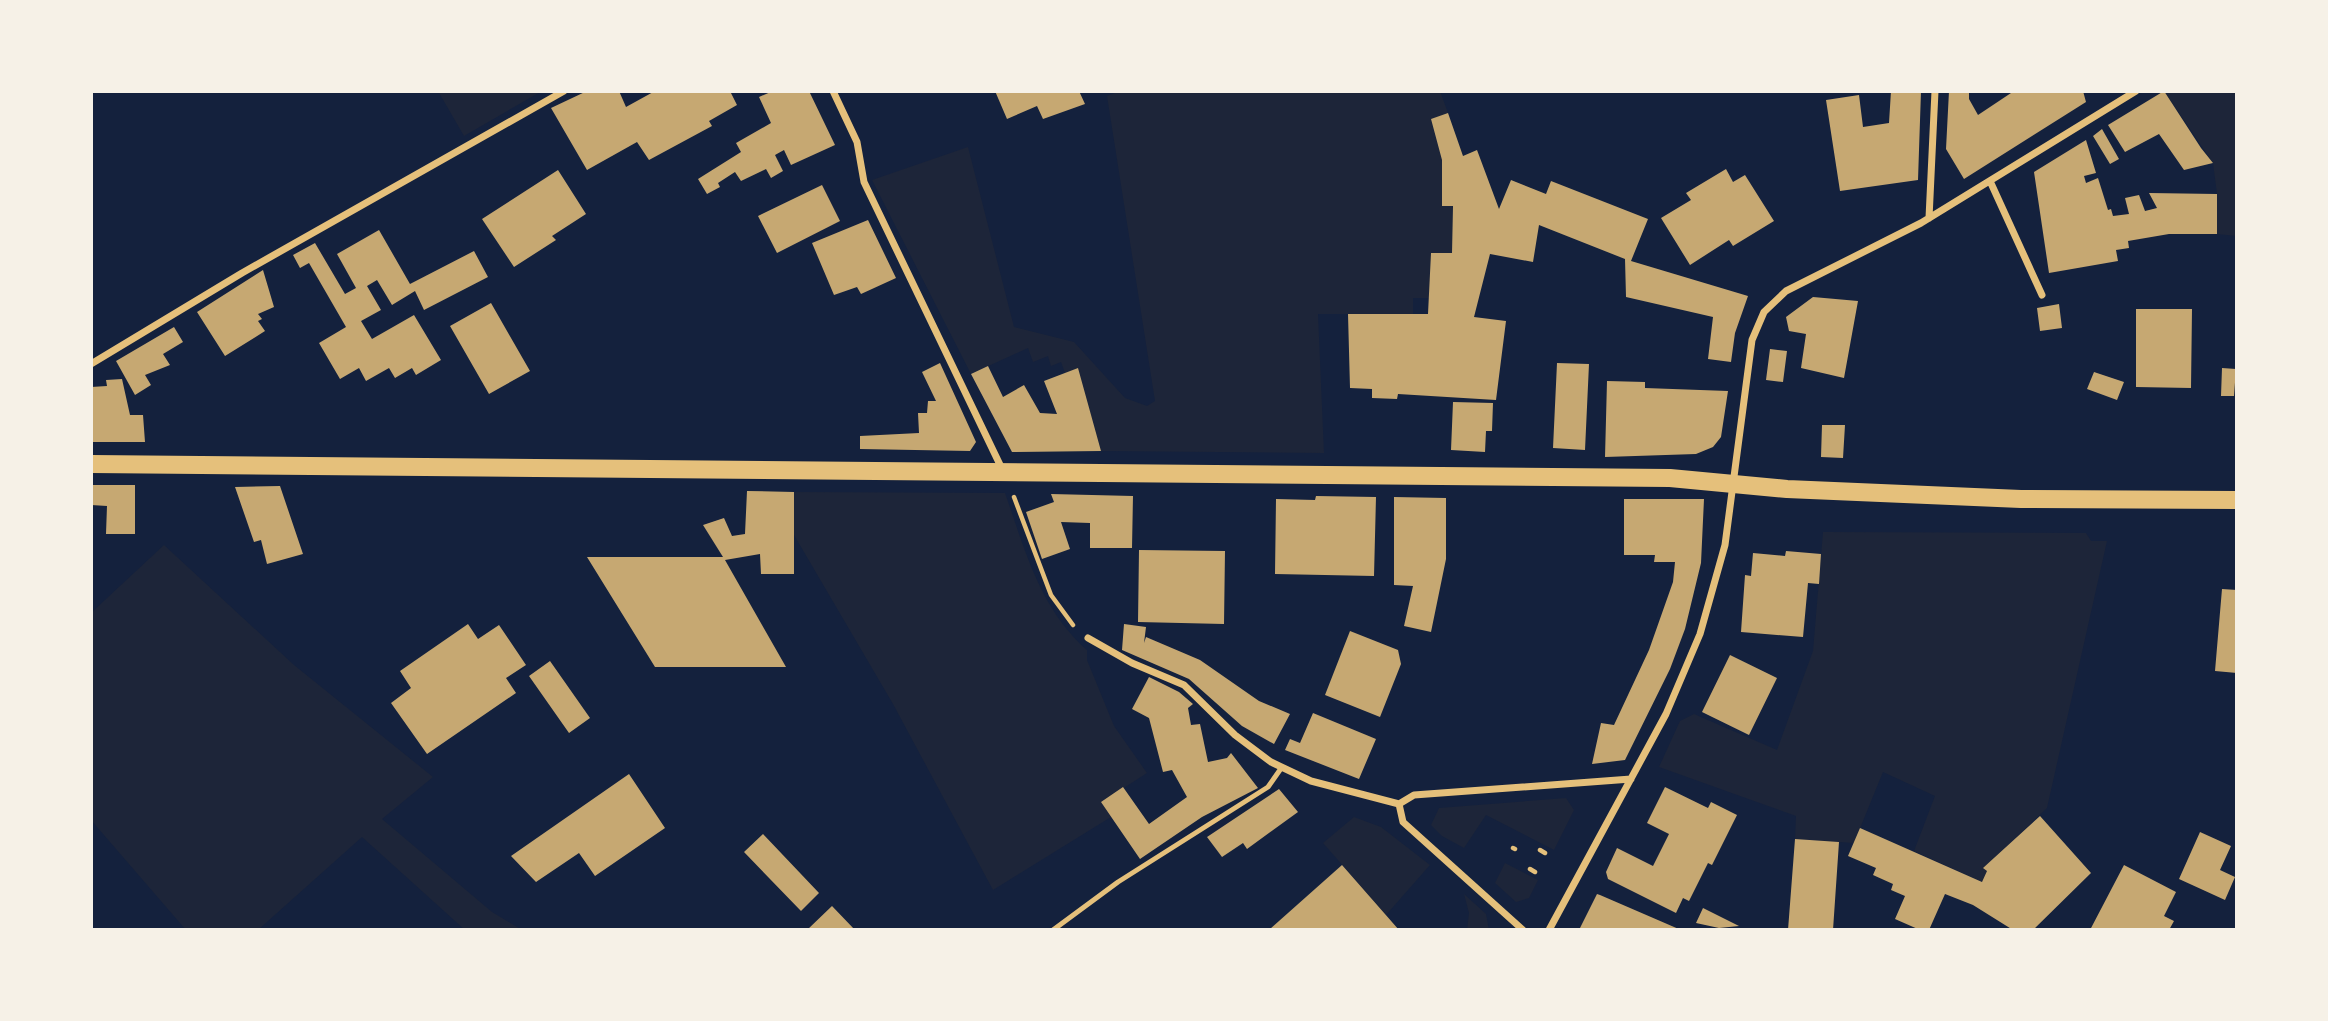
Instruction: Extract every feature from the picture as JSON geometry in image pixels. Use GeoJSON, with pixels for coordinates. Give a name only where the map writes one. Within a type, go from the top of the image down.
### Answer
{"type":"FeatureCollection","features":[{"type":"Feature","properties":{"kind":"main road"},"geometry":{"type":"LineString","coordinates":[[91,464],[1670,478],[1787,489],[2021,499],[2237,500]]}},
{"type":"Feature","properties":{"kind":"street"},"geometry":{"type":"LineString","coordinates":[[91,364],[242,273],[564,91]]}},
{"type":"Feature","properties":{"kind":"street"},"geometry":{"type":"LineString","coordinates":[[833,91],[857,142],[864,182],[1003,472]]}},
{"type":"Feature","properties":{"kind":"street"},"geometry":{"type":"LineString","coordinates":[[1929,218],[1935,91]]}},
{"type":"Feature","properties":{"kind":"street"},"geometry":{"type":"LineString","coordinates":[[1549,930],[1666,714],[1700,635],[1725,545],[1752,340],[1765,312],[1796,285],[1929,218],[2136,91]]}},
{"type":"Feature","properties":{"kind":"street"},"geometry":{"type":"LineString","coordinates":[[1990,181],[2042,295]]}},
{"type":"Feature","properties":{"kind":"street"},"geometry":{"type":"LineString","coordinates":[[1088,638],[1132,663],[1184,685],[1235,734],[1282,767],[1311,781],[1399,804],[1414,795],[1631,779]]}},
{"type":"Feature","properties":{"kind":"street"},"geometry":{"type":"LineString","coordinates":[[1399,804],[1402,822],[1523,930]]}},
{"type":"Feature","properties":{"kind":"lane"},"geometry":{"type":"LineString","coordinates":[[1053,930],[1118,882],[1268,787],[1282,767]]}},
{"type":"Feature","properties":{"kind":"path"},"geometry":{"type":"LineString","coordinates":[[1012,493],[1055,604],[1088,638]]}},
{"type":"Feature","properties":{"kind":"shaded area"},"geometry":{"type":"Polygon","coordinates":[[[438,91],[542,91],[464,136],[438,91]]]}},
{"type":"Feature","properties":{"kind":"shaded area"},"geometry":{"type":"Polygon","coordinates":[[[1120,91],[1440,91],[1448,113],[1431,120],[1442,160],[1442,205],[1453,206],[1452,253],[1431,253],[1429,298],[1413,298],[1413,314],[1318,314],[1324,453],[1101,451],[1078,368],[1065,373],[1061,362],[1051,366],[1048,356],[1033,362],[1028,348],[971,374],[872,180],[968,147],[1014,327],[1074,342],[1125,398],[1147,406],[1155,401],[1107,96],[1120,91]]]}},
{"type":"Feature","properties":{"kind":"shaded area"},"geometry":{"type":"Polygon","coordinates":[[[2164,91],[2237,91],[2237,236],[2217,234],[2217,194],[2213,163],[2164,91]]]}},
{"type":"Feature","properties":{"kind":"shaded area"},"geometry":{"type":"Polygon","coordinates":[[[794,492],[1005,493],[1036,578],[1057,616],[1087,650],[1087,660],[1114,726],[1147,773],[1102,802],[1111,817],[993,890],[893,704],[794,535],[794,492]]]}},
{"type":"Feature","properties":{"kind":"shaded area"},"geometry":{"type":"Polygon","coordinates":[[[1823,532],[2086,533],[2091,541],[2107,541],[2047,808],[1984,868],[1987,871],[1982,882],[1914,851],[1935,796],[1883,772],[1854,843],[1795,839],[1796,816],[1659,767],[1680,721],[1694,714],[1777,750],[1813,651],[1823,532]]]}},
{"type":"Feature","properties":{"kind":"shaded area"},"geometry":{"type":"Polygon","coordinates":[[[164,545],[294,665],[433,777],[382,819],[492,912],[522,930],[465,930],[362,837],[258,930],[186,930],[91,820],[91,613],[164,545]]]}},
{"type":"Feature","properties":{"kind":"shaded area"},"geometry":{"type":"Polygon","coordinates":[[[1566,798],[1574,810],[1554,850],[1486,815],[1464,848],[1442,836],[1431,825],[1439,808],[1566,798]]]}},
{"type":"Feature","properties":{"kind":"shaded area"},"geometry":{"type":"Polygon","coordinates":[[[1354,817],[1381,827],[1430,865],[1386,915],[1323,843],[1354,817]]]}},
{"type":"Feature","properties":{"kind":"shaded area"},"geometry":{"type":"Polygon","coordinates":[[[1505,863],[1538,880],[1529,898],[1516,902],[1495,883],[1505,863]]]}},
{"type":"Feature","properties":{"kind":"shaded area"},"geometry":{"type":"Polygon","coordinates":[[[1464,894],[1486,914],[1489,930],[1467,930],[1469,913],[1464,894]]]}},
{"type":"Feature","properties":{"kind":"building"},"geometry":{"type":"Polygon","coordinates":[[[587,91],[619,91],[626,107],[655,91],[730,91],[737,105],[709,121],[712,126],[649,160],[637,142],[587,170],[551,108],[587,91]]]}},
{"type":"Feature","properties":{"kind":"building"},"geometry":{"type":"Polygon","coordinates":[[[773,91],[809,91],[835,145],[791,165],[784,150],[775,155],[783,171],[771,178],[766,169],[741,181],[735,172],[718,183],[720,187],[707,194],[698,179],[741,152],[736,143],[771,123],[759,97],[773,91]]]}},
{"type":"Feature","properties":{"kind":"building"},"geometry":{"type":"Polygon","coordinates":[[[995,91],[1079,91],[1085,104],[1043,119],[1037,106],[1007,119],[995,91]]]}},
{"type":"Feature","properties":{"kind":"building"},"geometry":{"type":"Polygon","coordinates":[[[1891,91],[1921,91],[1918,180],[1840,191],[1826,100],[1859,95],[1863,127],[1889,123],[1891,91]]]}},
{"type":"Feature","properties":{"kind":"building"},"geometry":{"type":"Polygon","coordinates":[[[1949,91],[1969,91],[1969,99],[1978,115],[2014,91],[2083,91],[2086,102],[1964,179],[1946,149],[1949,91]]]}},
{"type":"Feature","properties":{"kind":"building"},"geometry":{"type":"Polygon","coordinates":[[[2164,91],[2213,163],[2184,170],[2159,134],[2125,152],[2108,125],[2164,91]]]}},
{"type":"Feature","properties":{"kind":"building"},"geometry":{"type":"Polygon","coordinates":[[[1448,113],[1463,156],[1477,150],[1499,209],[1511,180],[1546,194],[1551,181],[1648,219],[1631,261],[1748,296],[1735,333],[1731,362],[1708,359],[1713,317],[1626,297],[1625,259],[1539,225],[1533,262],[1490,254],[1474,317],[1506,321],[1496,400],[1398,394],[1397,399],[1372,398],[1372,389],[1350,388],[1348,314],[1428,314],[1431,253],[1452,253],[1453,206],[1442,206],[1442,160],[1431,119],[1448,113]]]}},
{"type":"Feature","properties":{"kind":"building"},"geometry":{"type":"Polygon","coordinates":[[[2102,129],[2119,159],[2110,164],[2093,136],[2102,129]]]}},
{"type":"Feature","properties":{"kind":"building"},"geometry":{"type":"Polygon","coordinates":[[[2086,140],[2096,173],[2084,176],[2086,183],[2098,178],[2108,210],[2111,209],[2113,216],[2129,214],[2125,198],[2139,195],[2145,211],[2157,208],[2149,193],[2217,194],[2217,234],[2169,234],[2128,241],[2129,248],[2116,250],[2118,261],[2049,273],[2034,172],[2086,140]]]}},
{"type":"Feature","properties":{"kind":"building"},"geometry":{"type":"Polygon","coordinates":[[[1726,169],[1733,182],[1745,175],[1774,221],[1733,246],[1729,240],[1690,265],[1661,218],[1691,200],[1686,193],[1726,169]]]}},
{"type":"Feature","properties":{"kind":"building"},"geometry":{"type":"Polygon","coordinates":[[[558,170],[586,214],[552,236],[556,240],[514,267],[482,219],[558,170]]]}},
{"type":"Feature","properties":{"kind":"building"},"geometry":{"type":"Polygon","coordinates":[[[822,185],[840,221],[777,253],[758,216],[822,185]]]}},
{"type":"Feature","properties":{"kind":"building"},"geometry":{"type":"Polygon","coordinates":[[[868,220],[896,278],[861,294],[857,287],[834,295],[812,243],[868,220]]]}},
{"type":"Feature","properties":{"kind":"building"},"geometry":{"type":"Polygon","coordinates":[[[379,230],[410,284],[474,251],[488,277],[424,310],[415,291],[392,305],[377,280],[367,286],[381,310],[361,321],[372,339],[414,315],[441,360],[416,375],[412,368],[395,378],[389,368],[366,381],[359,368],[340,379],[319,343],[346,327],[309,263],[300,268],[293,255],[315,243],[345,294],[356,288],[337,254],[379,230]]]}},
{"type":"Feature","properties":{"kind":"building"},"geometry":{"type":"Polygon","coordinates":[[[263,270],[274,307],[258,314],[262,319],[258,321],[265,331],[225,356],[197,312],[263,270]]]}},
{"type":"Feature","properties":{"kind":"building"},"geometry":{"type":"Polygon","coordinates":[[[1813,297],[1858,301],[1844,378],[1801,368],[1806,334],[1789,331],[1786,317],[1813,297]]]}},
{"type":"Feature","properties":{"kind":"building"},"geometry":{"type":"Polygon","coordinates":[[[491,303],[530,371],[489,394],[450,326],[491,303]]]}},
{"type":"Feature","properties":{"kind":"building"},"geometry":{"type":"Polygon","coordinates":[[[2059,304],[2062,328],[2040,331],[2037,308],[2059,304]]]}},
{"type":"Feature","properties":{"kind":"building"},"geometry":{"type":"Polygon","coordinates":[[[2136,309],[2192,309],[2191,388],[2136,387],[2136,309]]]}},
{"type":"Feature","properties":{"kind":"building"},"geometry":{"type":"Polygon","coordinates":[[[174,327],[183,342],[163,354],[170,365],[145,375],[151,385],[135,395],[116,361],[174,327]]]}},
{"type":"Feature","properties":{"kind":"building"},"geometry":{"type":"Polygon","coordinates":[[[1770,349],[1787,351],[1783,382],[1766,380],[1770,349]]]}},
{"type":"Feature","properties":{"kind":"building"},"geometry":{"type":"Polygon","coordinates":[[[940,363],[976,442],[970,451],[860,449],[860,436],[919,433],[918,413],[927,413],[928,401],[936,401],[922,372],[940,363]]]}},
{"type":"Feature","properties":{"kind":"building"},"geometry":{"type":"Polygon","coordinates":[[[1557,363],[1589,364],[1585,450],[1553,448],[1557,363]]]}},
{"type":"Feature","properties":{"kind":"building"},"geometry":{"type":"Polygon","coordinates":[[[988,366],[1003,397],[1024,385],[1040,413],[1057,414],[1044,381],[1078,368],[1101,451],[1012,452],[971,374],[988,366]]]}},
{"type":"Feature","properties":{"kind":"building"},"geometry":{"type":"Polygon","coordinates":[[[2222,368],[2236,369],[2234,396],[2221,396],[2222,368]]]}},
{"type":"Feature","properties":{"kind":"building"},"geometry":{"type":"Polygon","coordinates":[[[2094,372],[2124,382],[2117,400],[2087,389],[2094,372]]]}},
{"type":"Feature","properties":{"kind":"building"},"geometry":{"type":"Polygon","coordinates":[[[122,379],[130,415],[143,415],[145,442],[91,442],[91,387],[107,386],[106,380],[122,379]]]}},
{"type":"Feature","properties":{"kind":"building"},"geometry":{"type":"Polygon","coordinates":[[[1607,381],[1645,382],[1645,388],[1728,391],[1721,437],[1713,447],[1696,454],[1605,457],[1607,381]]]}},
{"type":"Feature","properties":{"kind":"building"},"geometry":{"type":"Polygon","coordinates":[[[1453,402],[1493,403],[1492,431],[1486,431],[1485,452],[1451,450],[1453,402]]]}},
{"type":"Feature","properties":{"kind":"building"},"geometry":{"type":"Polygon","coordinates":[[[1822,425],[1845,425],[1843,458],[1821,457],[1822,425]]]}},
{"type":"Feature","properties":{"kind":"building"},"geometry":{"type":"Polygon","coordinates":[[[91,485],[135,485],[135,534],[106,534],[107,506],[91,505],[91,485]]]}},
{"type":"Feature","properties":{"kind":"building"},"geometry":{"type":"Polygon","coordinates":[[[280,486],[303,554],[267,564],[261,540],[254,542],[235,487],[280,486]]]}},
{"type":"Feature","properties":{"kind":"building"},"geometry":{"type":"Polygon","coordinates":[[[747,491],[794,492],[794,574],[761,574],[760,554],[725,560],[786,667],[655,667],[587,557],[723,557],[703,525],[724,518],[732,536],[745,534],[747,491]]]}},
{"type":"Feature","properties":{"kind":"building"},"geometry":{"type":"Polygon","coordinates":[[[1051,494],[1133,496],[1132,548],[1090,548],[1090,523],[1061,522],[1070,549],[1042,559],[1026,512],[1054,502],[1051,494]]]}},
{"type":"Feature","properties":{"kind":"building"},"geometry":{"type":"Polygon","coordinates":[[[1316,496],[1376,497],[1374,576],[1275,574],[1276,499],[1315,500],[1316,496]]]}},
{"type":"Feature","properties":{"kind":"building"},"geometry":{"type":"Polygon","coordinates":[[[1394,497],[1446,498],[1446,559],[1431,632],[1404,626],[1413,586],[1394,585],[1394,497]]]}},
{"type":"Feature","properties":{"kind":"building"},"geometry":{"type":"Polygon","coordinates":[[[1624,499],[1704,499],[1701,563],[1685,629],[1670,669],[1625,760],[1592,764],[1601,723],[1614,725],[1649,650],[1673,582],[1675,562],[1654,562],[1655,555],[1624,555],[1624,499]]]}},
{"type":"Feature","properties":{"kind":"building"},"geometry":{"type":"Polygon","coordinates":[[[1139,550],[1225,551],[1224,624],[1138,622],[1139,550]]]}},
{"type":"Feature","properties":{"kind":"building"},"geometry":{"type":"Polygon","coordinates":[[[1786,551],[1821,554],[1819,584],[1808,583],[1803,637],[1741,632],[1745,575],[1751,576],[1753,553],[1785,556],[1786,551]]]}},
{"type":"Feature","properties":{"kind":"building"},"geometry":{"type":"Polygon","coordinates":[[[2222,589],[2237,590],[2237,673],[2215,671],[2222,589]]]}},
{"type":"Feature","properties":{"kind":"building"},"geometry":{"type":"Polygon","coordinates":[[[468,624],[478,639],[499,625],[526,665],[506,678],[516,693],[427,754],[391,703],[411,688],[400,671],[468,624]]]}},
{"type":"Feature","properties":{"kind":"building"},"geometry":{"type":"Polygon","coordinates":[[[1124,624],[1146,627],[1144,643],[1146,637],[1200,660],[1259,701],[1290,714],[1274,744],[1242,726],[1189,679],[1122,650],[1124,624]]]}},
{"type":"Feature","properties":{"kind":"building"},"geometry":{"type":"Polygon","coordinates":[[[1350,631],[1398,650],[1401,664],[1380,717],[1325,695],[1350,631]]]}},
{"type":"Feature","properties":{"kind":"building"},"geometry":{"type":"Polygon","coordinates":[[[1730,655],[1777,678],[1749,735],[1702,712],[1730,655]]]}},
{"type":"Feature","properties":{"kind":"building"},"geometry":{"type":"Polygon","coordinates":[[[550,661],[590,718],[569,733],[529,676],[550,661]]]}},
{"type":"Feature","properties":{"kind":"building"},"geometry":{"type":"Polygon","coordinates":[[[1149,677],[1179,692],[1193,704],[1188,708],[1191,725],[1200,724],[1208,762],[1227,758],[1231,753],[1258,788],[1202,817],[1140,859],[1101,802],[1123,787],[1149,824],[1187,797],[1172,770],[1163,772],[1149,718],[1132,709],[1149,677]]]}},
{"type":"Feature","properties":{"kind":"building"},"geometry":{"type":"Polygon","coordinates":[[[1313,713],[1376,739],[1359,779],[1285,750],[1290,739],[1300,743],[1313,713]]]}},
{"type":"Feature","properties":{"kind":"building"},"geometry":{"type":"Polygon","coordinates":[[[629,774],[665,828],[595,876],[579,853],[536,882],[511,856],[629,774]]]}},
{"type":"Feature","properties":{"kind":"building"},"geometry":{"type":"Polygon","coordinates":[[[1665,787],[1708,808],[1711,802],[1737,815],[1712,865],[1708,863],[1689,901],[1683,898],[1676,913],[1608,879],[1606,872],[1617,848],[1653,866],[1669,834],[1647,823],[1665,787]]]}},
{"type":"Feature","properties":{"kind":"building"},"geometry":{"type":"Polygon","coordinates":[[[1279,789],[1298,812],[1247,849],[1243,843],[1222,857],[1207,837],[1279,789]]]}},
{"type":"Feature","properties":{"kind":"building"},"geometry":{"type":"Polygon","coordinates":[[[2040,816],[2091,873],[2033,930],[2013,930],[1973,905],[1945,894],[1929,930],[1920,930],[1895,919],[1905,896],[1891,890],[1893,884],[1873,875],[1876,868],[1848,856],[1860,828],[1982,882],[1987,871],[1983,868],[2040,816]]]}},
{"type":"Feature","properties":{"kind":"building"},"geometry":{"type":"Polygon","coordinates":[[[2200,832],[2231,846],[2220,870],[2235,877],[2225,900],[2179,879],[2200,832]]]}},
{"type":"Feature","properties":{"kind":"building"},"geometry":{"type":"Polygon","coordinates":[[[763,834],[819,893],[801,911],[744,852],[763,834]]]}},
{"type":"Feature","properties":{"kind":"building"},"geometry":{"type":"Polygon","coordinates":[[[1795,839],[1839,842],[1833,930],[1788,930],[1795,839]]]}},
{"type":"Feature","properties":{"kind":"building"},"geometry":{"type":"Polygon","coordinates":[[[1342,865],[1399,930],[1269,930],[1342,865]]]}},
{"type":"Feature","properties":{"kind":"building"},"geometry":{"type":"Polygon","coordinates":[[[2124,865],[2176,892],[2164,916],[2174,921],[2169,930],[2090,930],[2124,865]]]}},
{"type":"Feature","properties":{"kind":"building"},"geometry":{"type":"Polygon","coordinates":[[[1597,894],[1600,895],[1681,930],[1579,930],[1597,894]]]}},
{"type":"Feature","properties":{"kind":"building"},"geometry":{"type":"Polygon","coordinates":[[[832,906],[855,930],[807,930],[832,906]]]}},
{"type":"Feature","properties":{"kind":"building"},"geometry":{"type":"Polygon","coordinates":[[[1703,908],[1739,926],[1719,928],[1696,923],[1703,908]]]}}]}
